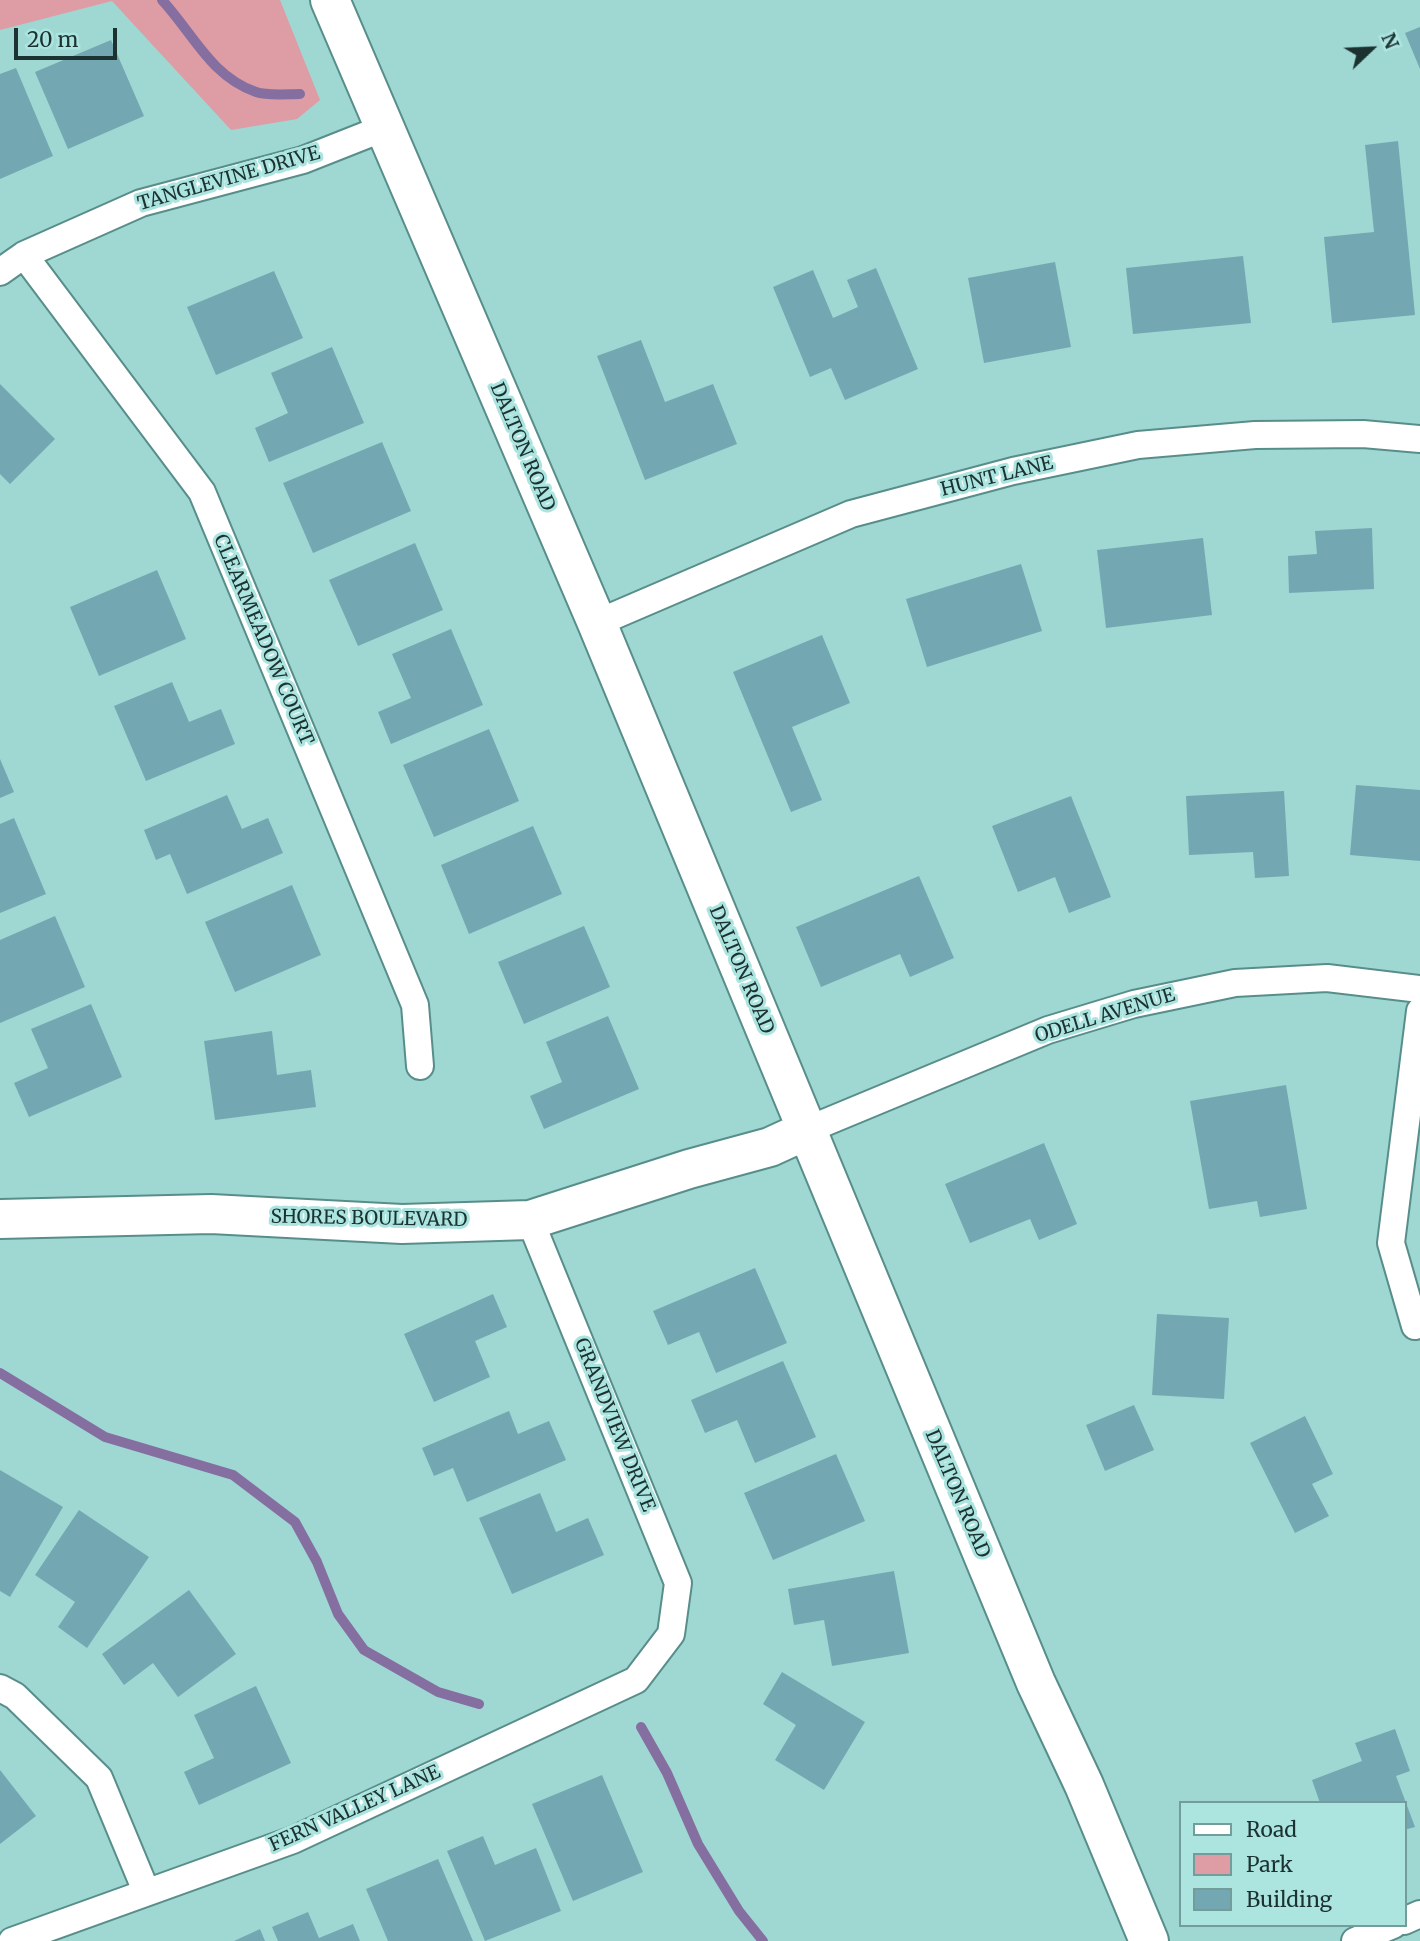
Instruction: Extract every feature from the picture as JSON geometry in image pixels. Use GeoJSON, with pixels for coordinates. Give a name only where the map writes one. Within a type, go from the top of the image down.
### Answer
{"type":"FeatureCollection","features":[{"type":"Feature","properties":{"kind":"street","name":"DALTON ROAD"},"geometry":{"type":"LineString","coordinates":[[330,0],[597,623],[1036,1683],[1083,1785],[1149,1941]]}},
{"type":"Feature","properties":{"kind":"street","name":"TANGLEVINE DRIVE"},"geometry":{"type":"LineString","coordinates":[[0,272],[24,255],[141,203],[303,160],[384,128]]}},
{"type":"Feature","properties":{"kind":"street","name":"CLEARMEADOW COURT"},"geometry":{"type":"LineString","coordinates":[[24,255],[202,492],[415,1005],[419,1066]]}},
{"type":"Feature","properties":{"kind":"street","name":"HUNT LANE"},"geometry":{"type":"LineString","coordinates":[[597,623],[851,514],[1013,471],[1138,445],[1255,435],[1363,434],[1420,439]]}},
{"type":"Feature","properties":{"kind":"street","name":"ODELL AVENUE"},"geometry":{"type":"LineString","coordinates":[[807,1130],[1048,1030],[1173,995],[1235,983],[1327,978],[1420,989]]}},
{"type":"Feature","properties":{"kind":"street"},"geometry":{"type":"LineString","coordinates":[[1415,1326],[1391,1243],[1420,1011]]}},
{"type":"Feature","properties":{"kind":"street","name":"SHORES BOULEVARD"},"geometry":{"type":"LineString","coordinates":[[0,1219],[211,1214],[402,1224],[530,1220],[689,1169],[770,1147],[807,1130]]}},
{"type":"Feature","properties":{"kind":"street","name":"GRANDVIEW DRIVE"},"geometry":{"type":"LineString","coordinates":[[530,1220],[678,1583],[671,1634]]}},
{"type":"Feature","properties":{"kind":"street","name":"FERN VALLEY LANE"},"geometry":{"type":"LineString","coordinates":[[12,1941],[293,1840],[636,1680],[671,1634]]}},
{"type":"Feature","properties":{"kind":"street"},"geometry":{"type":"LineString","coordinates":[[0,1688],[15,1696],[99,1778],[146,1891]]}},
{"type":"Feature","properties":{"kind":"street"},"geometry":{"type":"LineString","coordinates":[[1354,1941],[1388,1927]]}},
{"type":"Feature","properties":{"kind":"green space"},"geometry":{"type":"Polygon","coordinates":[[[0,0],[280,0],[320,100],[297,119],[231,130],[112,1],[0,30],[0,0]]]}},
{"type":"Feature","properties":{"kind":"building"},"geometry":{"type":"Polygon","coordinates":[[[1420,27],[1420,69],[1405,33],[1420,27]]]}},
{"type":"Feature","properties":{"kind":"building"},"geometry":{"type":"Polygon","coordinates":[[[111,40],[144,116],[68,149],[35,72],[111,40]]]}},
{"type":"Feature","properties":{"kind":"building"},"geometry":{"type":"Polygon","coordinates":[[[16,68],[53,156],[0,179],[0,74],[16,68]]]}},
{"type":"Feature","properties":{"kind":"building"},"geometry":{"type":"Polygon","coordinates":[[[1398,141],[1415,315],[1332,323],[1324,237],[1374,232],[1365,145],[1398,141]]]}},
{"type":"Feature","properties":{"kind":"building"},"geometry":{"type":"Polygon","coordinates":[[[1243,256],[1251,323],[1133,334],[1126,268],[1243,256]]]}},
{"type":"Feature","properties":{"kind":"building"},"geometry":{"type":"Polygon","coordinates":[[[1055,262],[1071,347],[984,363],[968,278],[1055,262]]]}},
{"type":"Feature","properties":{"kind":"building"},"geometry":{"type":"Polygon","coordinates":[[[876,268],[918,369],[845,400],[831,368],[810,377],[773,287],[813,270],[833,318],[858,307],[847,280],[876,268]]]}},
{"type":"Feature","properties":{"kind":"building"},"geometry":{"type":"Polygon","coordinates":[[[274,271],[303,338],[216,375],[187,307],[274,271]]]}},
{"type":"Feature","properties":{"kind":"building"},"geometry":{"type":"Polygon","coordinates":[[[641,340],[665,402],[713,384],[737,444],[645,480],[597,356],[641,340]]]}},
{"type":"Feature","properties":{"kind":"building"},"geometry":{"type":"Polygon","coordinates":[[[332,347],[364,423],[269,462],[255,428],[288,413],[271,373],[332,347]]]}},
{"type":"Feature","properties":{"kind":"building"},"geometry":{"type":"Polygon","coordinates":[[[0,384],[55,439],[10,484],[0,474],[0,384]]]}},
{"type":"Feature","properties":{"kind":"building"},"geometry":{"type":"Polygon","coordinates":[[[382,442],[411,511],[313,553],[283,483],[382,442]]]}},
{"type":"Feature","properties":{"kind":"building"},"geometry":{"type":"Polygon","coordinates":[[[1372,528],[1374,589],[1289,593],[1288,556],[1317,554],[1315,531],[1372,528]]]}},
{"type":"Feature","properties":{"kind":"building"},"geometry":{"type":"Polygon","coordinates":[[[1203,538],[1212,615],[1106,628],[1097,550],[1203,538]]]}},
{"type":"Feature","properties":{"kind":"building"},"geometry":{"type":"Polygon","coordinates":[[[415,543],[443,610],[358,646],[329,580],[415,543]]]}},
{"type":"Feature","properties":{"kind":"building"},"geometry":{"type":"Polygon","coordinates":[[[1021,564],[1042,631],[927,667],[906,599],[1021,564]]]}},
{"type":"Feature","properties":{"kind":"building"},"geometry":{"type":"Polygon","coordinates":[[[157,570],[186,639],[99,676],[70,607],[157,570]]]}},
{"type":"Feature","properties":{"kind":"building"},"geometry":{"type":"Polygon","coordinates":[[[451,629],[483,705],[391,744],[378,712],[411,698],[392,654],[451,629]]]}},
{"type":"Feature","properties":{"kind":"building"},"geometry":{"type":"Polygon","coordinates":[[[822,635],[850,703],[792,727],[822,800],[791,812],[733,672],[822,635]]]}},
{"type":"Feature","properties":{"kind":"building"},"geometry":{"type":"Polygon","coordinates":[[[172,682],[189,722],[221,709],[235,744],[146,781],[114,706],[172,682]]]}},
{"type":"Feature","properties":{"kind":"building"},"geometry":{"type":"Polygon","coordinates":[[[489,729],[519,801],[434,837],[403,765],[489,729]]]}},
{"type":"Feature","properties":{"kind":"building"},"geometry":{"type":"Polygon","coordinates":[[[0,759],[14,792],[0,798],[0,759]]]}},
{"type":"Feature","properties":{"kind":"building"},"geometry":{"type":"Polygon","coordinates":[[[1356,785],[1420,790],[1420,861],[1350,855],[1356,785]]]}},
{"type":"Feature","properties":{"kind":"building"},"geometry":{"type":"Polygon","coordinates":[[[1284,791],[1289,876],[1255,878],[1253,852],[1189,855],[1186,796],[1284,791]]]}},
{"type":"Feature","properties":{"kind":"building"},"geometry":{"type":"Polygon","coordinates":[[[227,795],[242,829],[268,818],[283,853],[187,894],[170,854],[156,860],[144,830],[227,795]]]}},
{"type":"Feature","properties":{"kind":"building"},"geometry":{"type":"Polygon","coordinates":[[[1071,796],[1111,897],[1069,913],[1055,877],[1018,892],[992,826],[1071,796]]]}},
{"type":"Feature","properties":{"kind":"building"},"geometry":{"type":"Polygon","coordinates":[[[14,818],[46,894],[0,913],[0,824],[14,818]]]}},
{"type":"Feature","properties":{"kind":"building"},"geometry":{"type":"Polygon","coordinates":[[[533,826],[562,894],[469,934],[441,865],[533,826]]]}},
{"type":"Feature","properties":{"kind":"building"},"geometry":{"type":"Polygon","coordinates":[[[919,876],[954,958],[910,977],[900,954],[821,987],[796,927],[919,876]]]}},
{"type":"Feature","properties":{"kind":"building"},"geometry":{"type":"Polygon","coordinates":[[[292,885],[321,955],[235,992],[205,922],[292,885]]]}},
{"type":"Feature","properties":{"kind":"building"},"geometry":{"type":"Polygon","coordinates":[[[55,916],[85,987],[0,1023],[0,940],[55,916]]]}},
{"type":"Feature","properties":{"kind":"building"},"geometry":{"type":"Polygon","coordinates":[[[584,926],[610,987],[524,1024],[498,962],[584,926]]]}},
{"type":"Feature","properties":{"kind":"building"},"geometry":{"type":"Polygon","coordinates":[[[91,1004],[122,1077],[29,1117],[14,1083],[48,1068],[31,1029],[91,1004]]]}},
{"type":"Feature","properties":{"kind":"building"},"geometry":{"type":"Polygon","coordinates":[[[608,1016],[639,1089],[544,1129],[530,1096],[562,1082],[546,1042],[608,1016]]]}},
{"type":"Feature","properties":{"kind":"building"},"geometry":{"type":"Polygon","coordinates":[[[272,1031],[277,1075],[311,1070],[316,1107],[215,1120],[204,1041],[272,1031]]]}},
{"type":"Feature","properties":{"kind":"building"},"geometry":{"type":"Polygon","coordinates":[[[1286,1085],[1307,1209],[1260,1217],[1257,1201],[1209,1209],[1190,1101],[1286,1085]]]}},
{"type":"Feature","properties":{"kind":"building"},"geometry":{"type":"Polygon","coordinates":[[[1044,1143],[1077,1224],[1039,1240],[1030,1219],[970,1243],[945,1184],[1044,1143]]]}},
{"type":"Feature","properties":{"kind":"building"},"geometry":{"type":"Polygon","coordinates":[[[755,1268],[787,1343],[716,1373],[699,1332],[668,1345],[653,1311],[755,1268]]]}},
{"type":"Feature","properties":{"kind":"building"},"geometry":{"type":"Polygon","coordinates":[[[493,1294],[507,1327],[475,1341],[490,1377],[434,1402],[404,1334],[493,1294]]]}},
{"type":"Feature","properties":{"kind":"building"},"geometry":{"type":"Polygon","coordinates":[[[1157,1314],[1229,1318],[1224,1399],[1152,1395],[1157,1314]]]}},
{"type":"Feature","properties":{"kind":"building"},"geometry":{"type":"Polygon","coordinates":[[[783,1361],[816,1437],[755,1463],[737,1420],[705,1433],[691,1400],[783,1361]]]}},
{"type":"Feature","properties":{"kind":"building"},"geometry":{"type":"Polygon","coordinates":[[[1134,1405],[1154,1450],[1105,1471],[1086,1425],[1134,1405]]]}},
{"type":"Feature","properties":{"kind":"building"},"geometry":{"type":"Polygon","coordinates":[[[509,1411],[518,1434],[549,1421],[566,1460],[467,1502],[453,1468],[434,1476],[422,1448],[509,1411]]]}},
{"type":"Feature","properties":{"kind":"building"},"geometry":{"type":"Polygon","coordinates":[[[1305,1416],[1333,1474],[1312,1484],[1329,1516],[1295,1533],[1250,1443],[1305,1416]]]}},
{"type":"Feature","properties":{"kind":"building"},"geometry":{"type":"Polygon","coordinates":[[[836,1454],[865,1521],[773,1560],[744,1493],[836,1454]]]}},
{"type":"Feature","properties":{"kind":"building"},"geometry":{"type":"Polygon","coordinates":[[[0,1470],[63,1507],[10,1597],[0,1591],[0,1470]]]}},
{"type":"Feature","properties":{"kind":"building"},"geometry":{"type":"Polygon","coordinates":[[[540,1493],[556,1532],[588,1518],[604,1555],[512,1594],[479,1518],[540,1493]]]}},
{"type":"Feature","properties":{"kind":"building"},"geometry":{"type":"Polygon","coordinates":[[[79,1510],[149,1557],[87,1648],[58,1627],[75,1602],[35,1575],[79,1510]]]}},
{"type":"Feature","properties":{"kind":"building"},"geometry":{"type":"Polygon","coordinates":[[[894,1571],[909,1653],[832,1666],[824,1620],[794,1625],[788,1589],[894,1571]]]}},
{"type":"Feature","properties":{"kind":"building"},"geometry":{"type":"Polygon","coordinates":[[[189,1590],[236,1654],[178,1697],[153,1663],[124,1685],[102,1654],[189,1590]]]}},
{"type":"Feature","properties":{"kind":"building"},"geometry":{"type":"Polygon","coordinates":[[[782,1672],[865,1722],[824,1790],[775,1760],[796,1725],[763,1704],[782,1672]]]}},
{"type":"Feature","properties":{"kind":"building"},"geometry":{"type":"Polygon","coordinates":[[[256,1686],[291,1763],[199,1805],[184,1772],[214,1758],[194,1715],[256,1686]]]}},
{"type":"Feature","properties":{"kind":"building"},"geometry":{"type":"Polygon","coordinates":[[[1395,1729],[1410,1771],[1396,1776],[1405,1801],[1319,1801],[1312,1780],[1362,1761],[1355,1743],[1395,1729]]]}},
{"type":"Feature","properties":{"kind":"building"},"geometry":{"type":"Polygon","coordinates":[[[0,1770],[36,1816],[0,1844],[0,1770]]]}},
{"type":"Feature","properties":{"kind":"building"},"geometry":{"type":"Polygon","coordinates":[[[602,1775],[643,1872],[573,1901],[532,1804],[602,1775]]]}},
{"type":"Feature","properties":{"kind":"building"},"geometry":{"type":"Polygon","coordinates":[[[1406,1803],[1415,1827],[1406,1829],[1406,1803]]]}},
{"type":"Feature","properties":{"kind":"building"},"geometry":{"type":"Polygon","coordinates":[[[483,1836],[495,1865],[536,1848],[561,1911],[485,1941],[447,1851],[483,1836]]]}},
{"type":"Feature","properties":{"kind":"building"},"geometry":{"type":"Polygon","coordinates":[[[438,1859],[473,1941],[388,1941],[366,1889],[438,1859]]]}},
{"type":"Feature","properties":{"kind":"building"},"geometry":{"type":"Polygon","coordinates":[[[308,1912],[319,1938],[353,1924],[360,1941],[278,1941],[272,1927],[308,1912]]]}},
{"type":"Feature","properties":{"kind":"building"},"geometry":{"type":"Polygon","coordinates":[[[260,1929],[265,1941],[234,1941],[260,1929]]]}},
{"type":"Feature","properties":{"kind":"waterway"},"geometry":{"type":"LineString","coordinates":[[162,0],[214,65],[240,85],[261,93],[300,94]]}},
{"type":"Feature","properties":{"kind":"waterway"},"geometry":{"type":"LineString","coordinates":[[0,1373],[105,1437],[233,1475],[295,1522],[317,1562],[338,1614],[364,1650],[438,1692],[479,1704]]}},
{"type":"Feature","properties":{"kind":"waterway"},"geometry":{"type":"LineString","coordinates":[[641,1727],[667,1773],[698,1844],[739,1911],[763,1941]]}}]}
